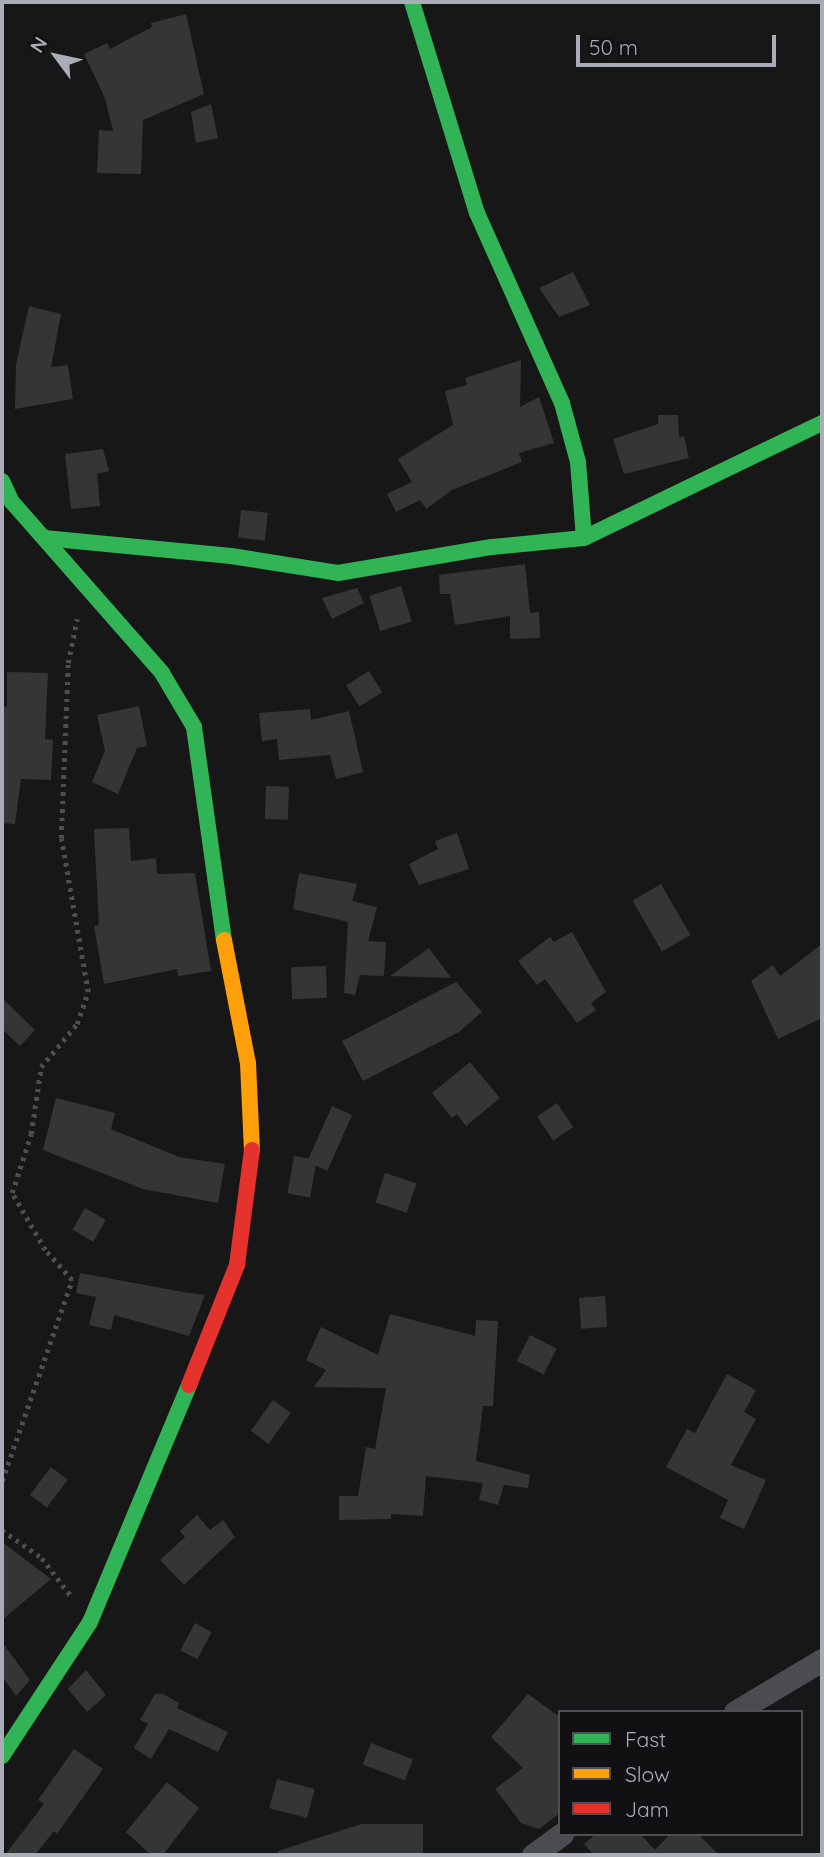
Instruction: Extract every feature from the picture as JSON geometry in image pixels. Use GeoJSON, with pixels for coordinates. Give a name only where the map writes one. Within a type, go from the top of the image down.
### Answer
{"type":"FeatureCollection","features":[{"type":"Feature","properties":{"kind":"street"},"geometry":{"type":"LineString","coordinates":[[412,2],[477,213],[562,403],[578,461],[584,538]]}},
{"type":"Feature","properties":{"kind":"street"},"geometry":{"type":"LineString","coordinates":[[44,538],[231,556],[338,573],[492,547],[584,538],[822,423]]}},
{"type":"Feature","properties":{"kind":"street"},"geometry":{"type":"LineString","coordinates":[[2,481],[12,502],[84,587],[118,618],[162,673],[194,727],[218,910],[248,1062],[253,1166],[237,1265],[90,1622],[2,1756]]}},
{"type":"Feature","properties":{"kind":"street"},"geometry":{"type":"LineString","coordinates":[[738,1710],[822,1660]]}},
{"type":"Feature","properties":{"kind":"street"},"geometry":{"type":"LineString","coordinates":[[533,1855],[559,1836]]}},
{"type":"Feature","properties":{"kind":"path"},"geometry":{"type":"LineString","coordinates":[[2,1481],[72,1280],[45,1250],[12,1193],[31,1134],[40,1067],[76,1024],[88,992],[61,838],[68,663],[84,587]]}},
{"type":"Feature","properties":{"kind":"path"},"geometry":{"type":"LineString","coordinates":[[2,1530],[42,1558],[90,1622]]}},
{"type":"Feature","properties":{"kind":"building"},"geometry":{"type":"Polygon","coordinates":[[[186,14],[204,94],[143,120],[141,174],[97,173],[99,130],[113,131],[105,98],[84,54],[107,43],[110,49],[152,27],[151,23],[186,14]]]}},
{"type":"Feature","properties":{"kind":"building"},"geometry":{"type":"Polygon","coordinates":[[[211,104],[218,138],[196,143],[191,112],[211,104]]]}},
{"type":"Feature","properties":{"kind":"building"},"geometry":{"type":"Polygon","coordinates":[[[573,272],[590,305],[559,317],[539,288],[573,272]]]}},
{"type":"Feature","properties":{"kind":"building"},"geometry":{"type":"Polygon","coordinates":[[[29,306],[61,314],[51,367],[68,365],[73,399],[15,409],[16,364],[29,306]]]}},
{"type":"Feature","properties":{"kind":"building"},"geometry":{"type":"Polygon","coordinates":[[[521,360],[520,407],[539,397],[554,443],[519,453],[522,462],[452,490],[426,509],[420,500],[396,512],[387,494],[412,482],[398,459],[453,425],[445,391],[467,385],[465,378],[521,360]]]}},
{"type":"Feature","properties":{"kind":"building"},"geometry":{"type":"Polygon","coordinates":[[[658,415],[678,415],[679,437],[684,436],[689,458],[624,474],[613,439],[658,424],[658,415]]]}},
{"type":"Feature","properties":{"kind":"building"},"geometry":{"type":"Polygon","coordinates":[[[103,449],[109,471],[97,474],[100,506],[71,509],[65,454],[103,449]]]}},
{"type":"Feature","properties":{"kind":"building"},"geometry":{"type":"Polygon","coordinates":[[[241,510],[268,513],[265,541],[238,538],[241,510]]]}},
{"type":"Feature","properties":{"kind":"building"},"geometry":{"type":"Polygon","coordinates":[[[525,564],[530,613],[539,612],[540,638],[510,639],[510,616],[455,625],[450,594],[440,594],[439,575],[525,564]]]}},
{"type":"Feature","properties":{"kind":"building"},"geometry":{"type":"Polygon","coordinates":[[[401,586],[412,621],[380,631],[369,596],[401,586]]]}},
{"type":"Feature","properties":{"kind":"building"},"geometry":{"type":"Polygon","coordinates":[[[357,588],[364,603],[332,619],[322,598],[357,588]]]}},
{"type":"Feature","properties":{"kind":"building"},"geometry":{"type":"Polygon","coordinates":[[[369,671],[382,692],[359,707],[346,685],[369,671]]]}},
{"type":"Feature","properties":{"kind":"building"},"geometry":{"type":"Polygon","coordinates":[[[7,672],[48,673],[45,739],[53,740],[51,780],[21,779],[15,824],[2,823],[2,706],[7,707],[7,672]]]}},
{"type":"Feature","properties":{"kind":"building"},"geometry":{"type":"Polygon","coordinates":[[[139,706],[147,746],[137,748],[118,794],[92,782],[105,751],[97,715],[139,706]]]}},
{"type":"Feature","properties":{"kind":"building"},"geometry":{"type":"Polygon","coordinates":[[[310,709],[311,720],[349,711],[363,772],[336,779],[330,755],[279,760],[277,739],[262,741],[259,713],[310,709]]]}},
{"type":"Feature","properties":{"kind":"building"},"geometry":{"type":"Polygon","coordinates":[[[266,786],[289,787],[288,820],[265,819],[266,786]]]}},
{"type":"Feature","properties":{"kind":"building"},"geometry":{"type":"Polygon","coordinates":[[[129,828],[131,861],[156,858],[157,874],[195,873],[211,971],[178,976],[177,969],[104,984],[94,926],[99,925],[94,829],[129,828]]]}},
{"type":"Feature","properties":{"kind":"building"},"geometry":{"type":"Polygon","coordinates":[[[457,833],[469,869],[419,885],[409,864],[438,849],[435,841],[457,833]]]}},
{"type":"Feature","properties":{"kind":"building"},"geometry":{"type":"Polygon","coordinates":[[[299,873],[357,884],[352,901],[377,907],[368,941],[386,942],[384,976],[360,975],[355,995],[344,993],[348,922],[293,909],[299,873]]]}},
{"type":"Feature","properties":{"kind":"building"},"geometry":{"type":"Polygon","coordinates":[[[661,884],[690,935],[662,952],[632,900],[661,884]]]}},
{"type":"Feature","properties":{"kind":"building"},"geometry":{"type":"Polygon","coordinates":[[[572,932],[606,992],[591,1003],[596,1010],[577,1023],[545,979],[537,985],[518,961],[550,937],[554,942],[572,932]]]}},
{"type":"Feature","properties":{"kind":"building"},"geometry":{"type":"Polygon","coordinates":[[[822,944],[822,1018],[778,1039],[751,981],[773,965],[780,976],[822,944]]]}},
{"type":"Feature","properties":{"kind":"building"},"geometry":{"type":"Polygon","coordinates":[[[429,948],[451,978],[390,976],[429,948]]]}},
{"type":"Feature","properties":{"kind":"building"},"geometry":{"type":"Polygon","coordinates":[[[326,966],[327,998],[292,999],[291,967],[326,966]]]}},
{"type":"Feature","properties":{"kind":"building"},"geometry":{"type":"Polygon","coordinates":[[[456,982],[482,1012],[459,1032],[363,1081],[342,1041],[456,982]]]}},
{"type":"Feature","properties":{"kind":"building"},"geometry":{"type":"Polygon","coordinates":[[[2,998],[35,1030],[20,1046],[2,1029],[2,998]]]}},
{"type":"Feature","properties":{"kind":"building"},"geometry":{"type":"Polygon","coordinates":[[[470,1062],[500,1098],[466,1126],[457,1114],[452,1118],[432,1093],[470,1062]]]}},
{"type":"Feature","properties":{"kind":"building"},"geometry":{"type":"Polygon","coordinates":[[[56,1098],[115,1113],[111,1129],[179,1157],[225,1164],[218,1203],[143,1189],[43,1150],[56,1098]]]}},
{"type":"Feature","properties":{"kind":"building"},"geometry":{"type":"Polygon","coordinates":[[[557,1103],[573,1127],[553,1140],[537,1116],[557,1103]]]}},
{"type":"Feature","properties":{"kind":"building"},"geometry":{"type":"Polygon","coordinates":[[[332,1106],[352,1115],[327,1171],[307,1162],[332,1106]]]}},
{"type":"Feature","properties":{"kind":"building"},"geometry":{"type":"Polygon","coordinates":[[[294,1156],[317,1160],[310,1197],[287,1193],[294,1156]]]}},
{"type":"Feature","properties":{"kind":"building"},"geometry":{"type":"Polygon","coordinates":[[[385,1173],[416,1183],[407,1213],[375,1202],[385,1173]]]}},
{"type":"Feature","properties":{"kind":"building"},"geometry":{"type":"Polygon","coordinates":[[[85,1208],[106,1220],[93,1242],[72,1230],[85,1208]]]}},
{"type":"Feature","properties":{"kind":"building"},"geometry":{"type":"Polygon","coordinates":[[[80,1273],[205,1295],[189,1336],[114,1315],[111,1330],[89,1325],[96,1297],[76,1293],[80,1273]]]}},
{"type":"Feature","properties":{"kind":"building"},"geometry":{"type":"Polygon","coordinates":[[[605,1296],[607,1327],[581,1329],[579,1298],[605,1296]]]}},
{"type":"Feature","properties":{"kind":"building"},"geometry":{"type":"Polygon","coordinates":[[[390,1314],[475,1336],[476,1320],[498,1321],[493,1406],[483,1406],[476,1461],[530,1475],[528,1488],[504,1485],[498,1505],[479,1500],[483,1483],[426,1476],[423,1516],[391,1514],[391,1519],[339,1520],[339,1496],[358,1496],[366,1447],[375,1449],[386,1388],[314,1387],[326,1370],[306,1360],[321,1327],[378,1355],[390,1314]]]}},
{"type":"Feature","properties":{"kind":"building"},"geometry":{"type":"Polygon","coordinates":[[[530,1335],[557,1349],[544,1374],[517,1361],[530,1335]]]}},
{"type":"Feature","properties":{"kind":"building"},"geometry":{"type":"Polygon","coordinates":[[[727,1374],[756,1390],[744,1412],[756,1419],[731,1465],[766,1480],[744,1529],[720,1518],[728,1500],[666,1467],[687,1429],[695,1433],[727,1374]]]}},
{"type":"Feature","properties":{"kind":"building"},"geometry":{"type":"Polygon","coordinates":[[[273,1400],[291,1413],[268,1444],[251,1431],[273,1400]]]}},
{"type":"Feature","properties":{"kind":"building"},"geometry":{"type":"Polygon","coordinates":[[[51,1467],[68,1480],[47,1508],[30,1495],[51,1467]]]}},
{"type":"Feature","properties":{"kind":"building"},"geometry":{"type":"Polygon","coordinates":[[[197,1515],[210,1530],[223,1520],[235,1537],[184,1585],[160,1560],[185,1537],[180,1531],[197,1515]]]}},
{"type":"Feature","properties":{"kind":"building"},"geometry":{"type":"Polygon","coordinates":[[[2,1542],[51,1579],[2,1620],[2,1542]]]}},
{"type":"Feature","properties":{"kind":"building"},"geometry":{"type":"Polygon","coordinates":[[[195,1623],[212,1632],[197,1659],[180,1650],[195,1623]]]}},
{"type":"Feature","properties":{"kind":"building"},"geometry":{"type":"Polygon","coordinates":[[[2,1642],[30,1680],[16,1696],[2,1676],[2,1642]]]}},
{"type":"Feature","properties":{"kind":"building"},"geometry":{"type":"Polygon","coordinates":[[[86,1670],[106,1695],[87,1712],[68,1689],[86,1670]]]}},
{"type":"Feature","properties":{"kind":"building"},"geometry":{"type":"Polygon","coordinates":[[[155,1694],[163,1694],[179,1703],[177,1708],[228,1732],[218,1752],[169,1729],[151,1759],[134,1748],[148,1724],[140,1720],[155,1694]]]}},
{"type":"Feature","properties":{"kind":"building"},"geometry":{"type":"Polygon","coordinates":[[[528,1694],[558,1716],[558,1815],[539,1829],[521,1823],[495,1789],[523,1768],[491,1737],[528,1694]]]}},
{"type":"Feature","properties":{"kind":"building"},"geometry":{"type":"Polygon","coordinates":[[[371,1743],[413,1759],[405,1781],[363,1764],[371,1743]]]}},
{"type":"Feature","properties":{"kind":"building"},"geometry":{"type":"Polygon","coordinates":[[[74,1749],[103,1769],[57,1834],[54,1831],[35,1855],[5,1855],[44,1804],[38,1800],[74,1749]]]}},
{"type":"Feature","properties":{"kind":"building"},"geometry":{"type":"Polygon","coordinates":[[[277,1779],[315,1789],[307,1818],[269,1808],[277,1779]]]}},
{"type":"Feature","properties":{"kind":"building"},"geometry":{"type":"Polygon","coordinates":[[[167,1782],[199,1808],[163,1855],[151,1855],[126,1832],[167,1782]]]}},
{"type":"Feature","properties":{"kind":"building"},"geometry":{"type":"Polygon","coordinates":[[[361,1824],[423,1824],[423,1855],[278,1855],[278,1851],[361,1824]]]}},
{"type":"Feature","properties":{"kind":"building"},"geometry":{"type":"Polygon","coordinates":[[[594,1836],[642,1836],[655,1850],[668,1836],[700,1836],[719,1855],[594,1855],[584,1844],[594,1836]]]}},
{"type":"Feature","properties":{"kind":"traffic: fast"},"geometry":{"type":"LineString","coordinates":[[412,2],[477,213],[562,403],[578,462],[584,538]]}},
{"type":"Feature","properties":{"kind":"traffic: fast"},"geometry":{"type":"LineString","coordinates":[[44,538],[231,556],[338,573],[492,547],[584,538],[822,423]]}},
{"type":"Feature","properties":{"kind":"traffic: fast"},"geometry":{"type":"LineString","coordinates":[[2,481],[12,502],[162,673],[194,727],[224,940]]}},
{"type":"Feature","properties":{"kind":"traffic: fast"},"geometry":{"type":"LineString","coordinates":[[2,1756],[90,1622],[189,1385]]}},
{"type":"Feature","properties":{"kind":"traffic: slow"},"geometry":{"type":"LineString","coordinates":[[224,940],[248,1063],[252,1150]]}},
{"type":"Feature","properties":{"kind":"traffic: jam"},"geometry":{"type":"LineString","coordinates":[[189,1385],[237,1265],[252,1150]]}}]}
